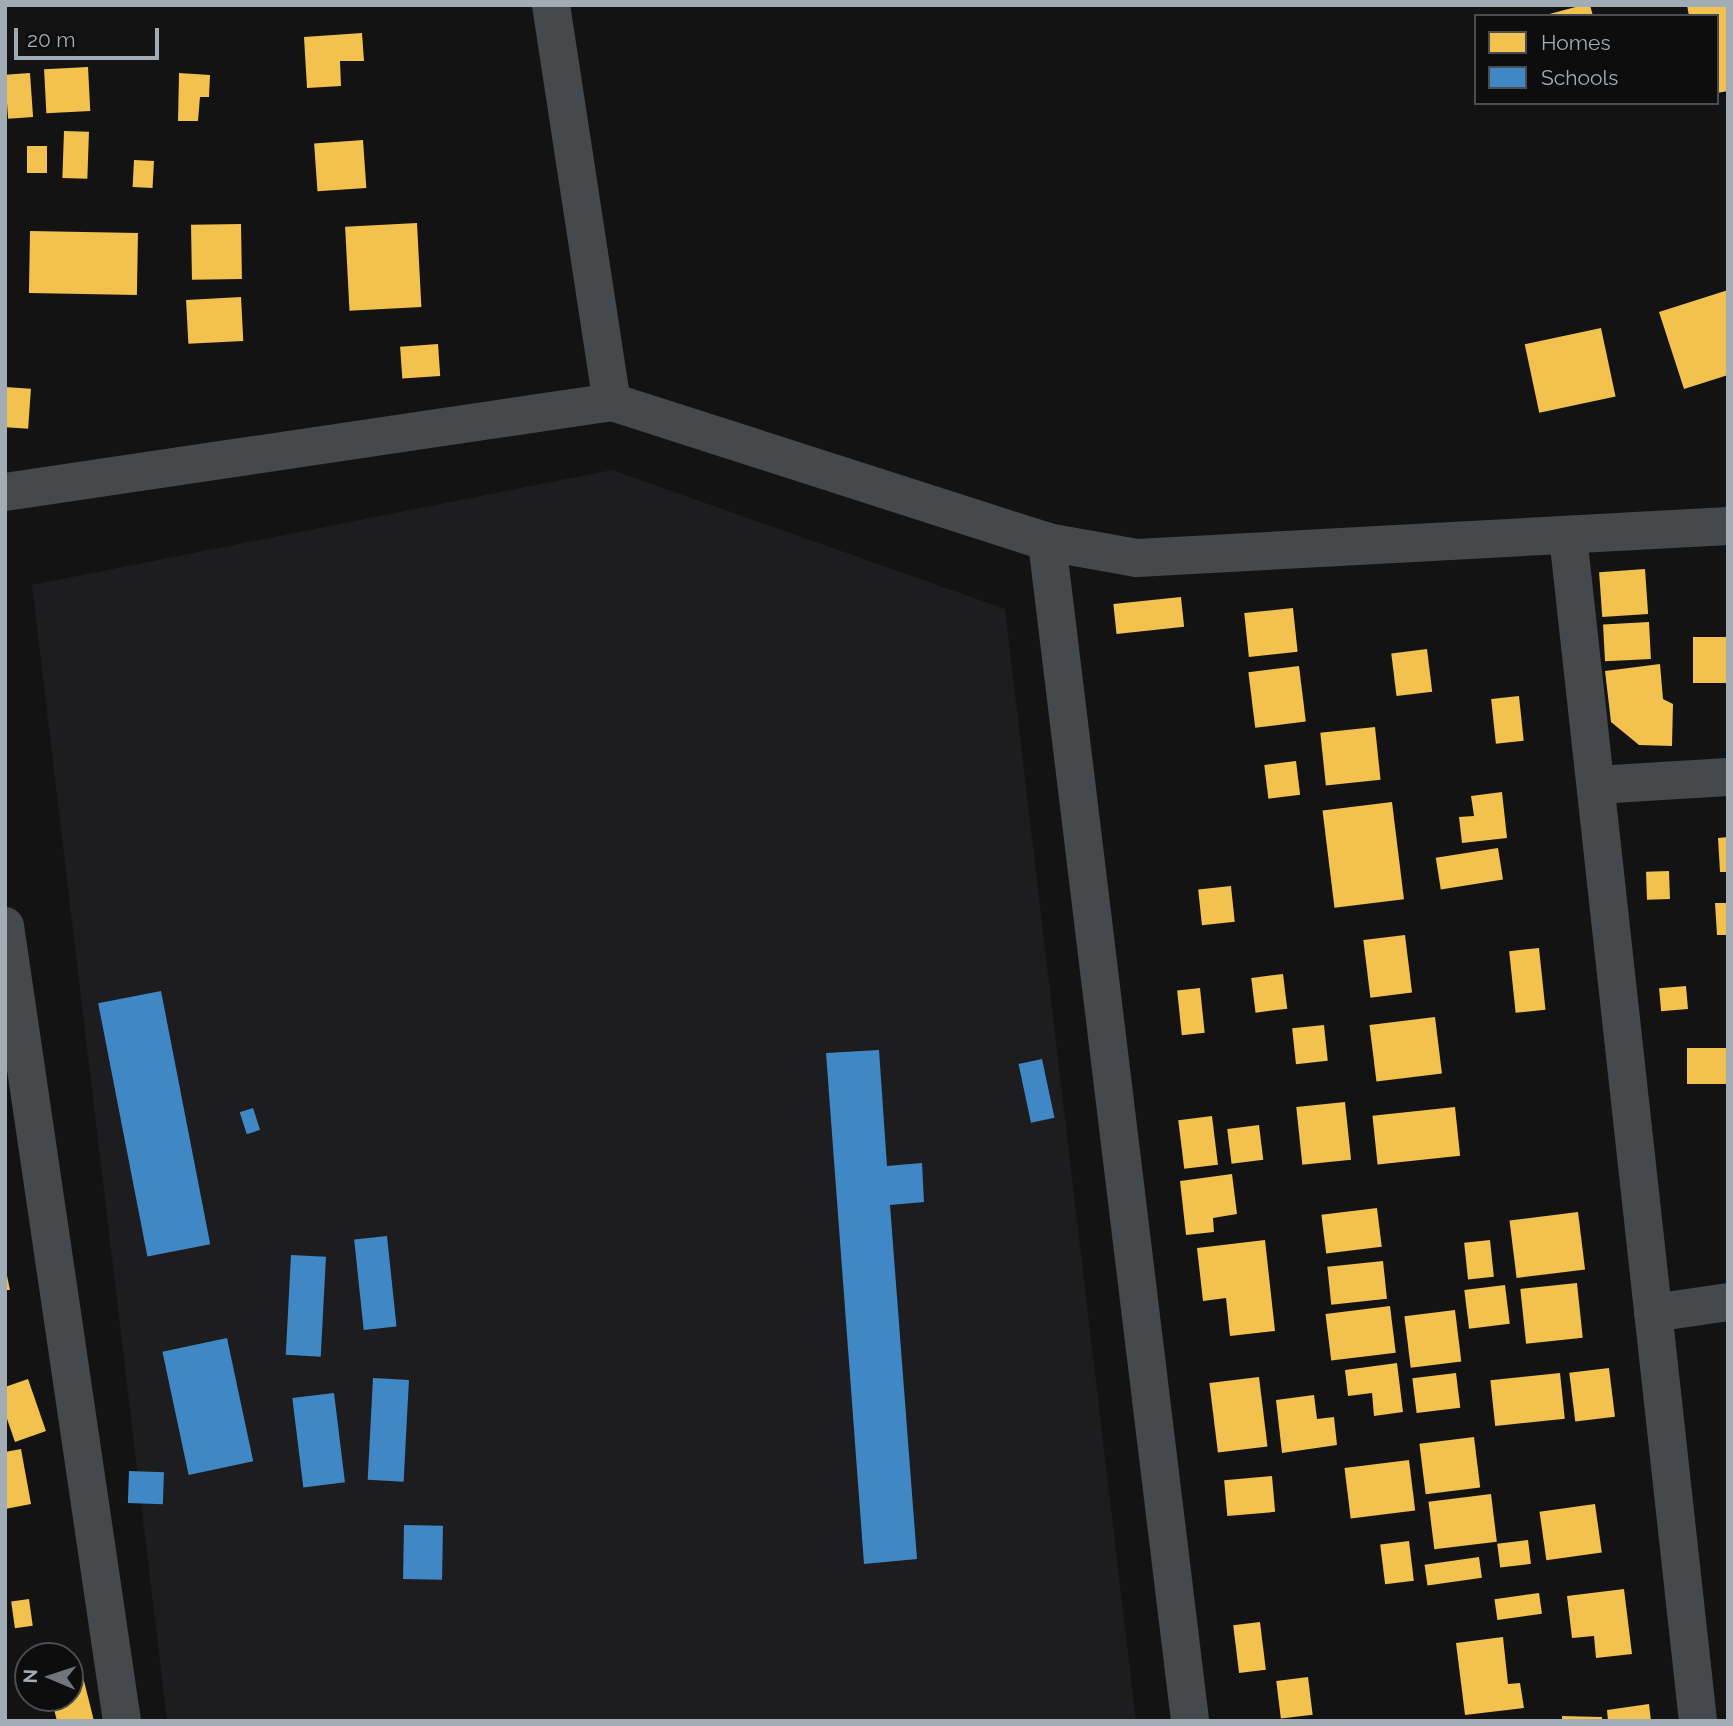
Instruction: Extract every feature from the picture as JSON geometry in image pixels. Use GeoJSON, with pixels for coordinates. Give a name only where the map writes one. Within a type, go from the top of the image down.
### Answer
{"type":"FeatureCollection","features":[{"type":"Feature","properties":{"kind":"street"},"geometry":{"type":"LineString","coordinates":[[551,5],[612,402]]}},
{"type":"Feature","properties":{"kind":"street"},"geometry":{"type":"LineString","coordinates":[[5,492],[612,402],[1047,542],[1137,558],[1728,526]]}},
{"type":"Feature","properties":{"kind":"street"},"geometry":{"type":"LineString","coordinates":[[1568,536],[1698,1721]]}},
{"type":"Feature","properties":{"kind":"street"},"geometry":{"type":"LineString","coordinates":[[1047,542],[1189,1721]]}},
{"type":"Feature","properties":{"kind":"street"},"geometry":{"type":"LineString","coordinates":[[1596,785],[1728,777]]}},
{"type":"Feature","properties":{"kind":"street"},"geometry":{"type":"LineString","coordinates":[[5,926],[122,1721]]}},
{"type":"Feature","properties":{"kind":"street"},"geometry":{"type":"LineString","coordinates":[[1653,1312],[1728,1303]]}},
{"type":"Feature","properties":{"kind":"shaded area"},"geometry":{"type":"Polygon","coordinates":[[[612,470],[1005,609],[1136,1721],[167,1721],[32,585],[612,470]]]}},
{"type":"Feature","properties":{"kind":"building: Homes"},"geometry":{"type":"Polygon","coordinates":[[[1590,5],[1592,14],[1549,14],[1590,5]]]}},
{"type":"Feature","properties":{"kind":"building: Homes"},"geometry":{"type":"Polygon","coordinates":[[[1687,5],[1728,5],[1728,91],[1719,93],[1719,14],[1689,14],[1687,5]]]}},
{"type":"Feature","properties":{"kind":"building: Homes"},"geometry":{"type":"Polygon","coordinates":[[[362,33],[364,61],[340,61],[341,86],[307,88],[304,37],[362,33]]]}},
{"type":"Feature","properties":{"kind":"building: Homes"},"geometry":{"type":"Polygon","coordinates":[[[88,67],[90,111],[46,113],[44,69],[88,67]]]}},
{"type":"Feature","properties":{"kind":"building: Homes"},"geometry":{"type":"Polygon","coordinates":[[[30,73],[33,117],[8,119],[5,75],[30,73]]]}},
{"type":"Feature","properties":{"kind":"building: Homes"},"geometry":{"type":"Polygon","coordinates":[[[179,73],[210,75],[209,97],[200,97],[198,121],[178,121],[179,73]]]}},
{"type":"Feature","properties":{"kind":"building: Homes"},"geometry":{"type":"Polygon","coordinates":[[[64,131],[89,132],[87,179],[62,178],[64,131]]]}},
{"type":"Feature","properties":{"kind":"building: Homes"},"geometry":{"type":"Polygon","coordinates":[[[363,140],[366,188],[317,191],[314,143],[363,140]]]}},
{"type":"Feature","properties":{"kind":"building: Homes"},"geometry":{"type":"Polygon","coordinates":[[[27,146],[47,146],[47,173],[27,173],[27,146]]]}},
{"type":"Feature","properties":{"kind":"building: Homes"},"geometry":{"type":"Polygon","coordinates":[[[134,160],[154,161],[153,188],[133,187],[134,160]]]}},
{"type":"Feature","properties":{"kind":"building: Homes"},"geometry":{"type":"Polygon","coordinates":[[[417,223],[421,307],[349,311],[345,227],[417,223]]]}},
{"type":"Feature","properties":{"kind":"building: Homes"},"geometry":{"type":"Polygon","coordinates":[[[241,224],[242,279],[192,280],[191,225],[241,224]]]}},
{"type":"Feature","properties":{"kind":"building: Homes"},"geometry":{"type":"Polygon","coordinates":[[[30,231],[138,233],[137,295],[29,293],[30,231]]]}},
{"type":"Feature","properties":{"kind":"building: Homes"},"geometry":{"type":"Polygon","coordinates":[[[1728,290],[1728,375],[1684,389],[1659,312],[1728,290]]]}},
{"type":"Feature","properties":{"kind":"building: Homes"},"geometry":{"type":"Polygon","coordinates":[[[241,297],[243,341],[188,344],[186,300],[241,297]]]}},
{"type":"Feature","properties":{"kind":"building: Homes"},"geometry":{"type":"Polygon","coordinates":[[[1601,328],[1616,396],[1539,413],[1525,344],[1601,328]]]}},
{"type":"Feature","properties":{"kind":"building: Homes"},"geometry":{"type":"Polygon","coordinates":[[[438,344],[440,376],[402,379],[400,347],[438,344]]]}},
{"type":"Feature","properties":{"kind":"building: Homes"},"geometry":{"type":"Polygon","coordinates":[[[5,387],[31,389],[28,429],[5,427],[5,387]]]}},
{"type":"Feature","properties":{"kind":"building: Homes"},"geometry":{"type":"Polygon","coordinates":[[[1645,569],[1648,614],[1602,617],[1599,572],[1645,569]]]}},
{"type":"Feature","properties":{"kind":"building: Homes"},"geometry":{"type":"Polygon","coordinates":[[[1181,597],[1184,627],[1117,634],[1113,604],[1181,597]]]}},
{"type":"Feature","properties":{"kind":"building: Homes"},"geometry":{"type":"Polygon","coordinates":[[[1293,608],[1298,652],[1249,657],[1244,613],[1293,608]]]}},
{"type":"Feature","properties":{"kind":"building: Homes"},"geometry":{"type":"Polygon","coordinates":[[[1649,622],[1651,659],[1605,661],[1603,624],[1649,622]]]}},
{"type":"Feature","properties":{"kind":"building: Homes"},"geometry":{"type":"Polygon","coordinates":[[[1693,637],[1728,637],[1728,683],[1693,683],[1693,637]]]}},
{"type":"Feature","properties":{"kind":"building: Homes"},"geometry":{"type":"Polygon","coordinates":[[[1427,649],[1432,692],[1397,696],[1391,653],[1427,649]]]}},
{"type":"Feature","properties":{"kind":"building: Homes"},"geometry":{"type":"Polygon","coordinates":[[[1660,664],[1663,699],[1673,704],[1672,746],[1639,745],[1611,722],[1605,671],[1660,664]]]}},
{"type":"Feature","properties":{"kind":"building: Homes"},"geometry":{"type":"Polygon","coordinates":[[[1299,666],[1306,722],[1255,728],[1248,672],[1299,666]]]}},
{"type":"Feature","properties":{"kind":"building: Homes"},"geometry":{"type":"Polygon","coordinates":[[[1519,696],[1524,741],[1496,744],[1491,699],[1519,696]]]}},
{"type":"Feature","properties":{"kind":"building: Homes"},"geometry":{"type":"Polygon","coordinates":[[[1375,727],[1381,780],[1326,785],[1320,733],[1375,727]]]}},
{"type":"Feature","properties":{"kind":"building: Homes"},"geometry":{"type":"Polygon","coordinates":[[[1296,761],[1300,795],[1268,799],[1264,765],[1296,761]]]}},
{"type":"Feature","properties":{"kind":"building: Homes"},"geometry":{"type":"Polygon","coordinates":[[[1502,792],[1507,838],[1462,843],[1459,817],[1474,816],[1471,796],[1502,792]]]}},
{"type":"Feature","properties":{"kind":"building: Homes"},"geometry":{"type":"Polygon","coordinates":[[[1392,802],[1404,899],[1334,908],[1323,811],[1392,802]]]}},
{"type":"Feature","properties":{"kind":"building: Homes"},"geometry":{"type":"Polygon","coordinates":[[[1728,837],[1728,872],[1720,872],[1718,838],[1728,837]]]}},
{"type":"Feature","properties":{"kind":"building: Homes"},"geometry":{"type":"Polygon","coordinates":[[[1498,848],[1503,880],[1441,889],[1436,858],[1498,848]]]}},
{"type":"Feature","properties":{"kind":"building: Homes"},"geometry":{"type":"Polygon","coordinates":[[[1669,871],[1670,899],[1647,900],[1646,872],[1669,871]]]}},
{"type":"Feature","properties":{"kind":"building: Homes"},"geometry":{"type":"Polygon","coordinates":[[[1231,886],[1235,922],[1202,925],[1198,889],[1231,886]]]}},
{"type":"Feature","properties":{"kind":"building: Homes"},"geometry":{"type":"Polygon","coordinates":[[[1715,903],[1728,903],[1728,935],[1717,935],[1715,903]]]}},
{"type":"Feature","properties":{"kind":"building: Homes"},"geometry":{"type":"Polygon","coordinates":[[[1405,935],[1412,993],[1370,998],[1363,940],[1405,935]]]}},
{"type":"Feature","properties":{"kind":"building: Homes"},"geometry":{"type":"Polygon","coordinates":[[[1539,948],[1545,1010],[1516,1013],[1509,951],[1539,948]]]}},
{"type":"Feature","properties":{"kind":"building: Homes"},"geometry":{"type":"Polygon","coordinates":[[[1283,974],[1287,1009],[1256,1013],[1251,978],[1283,974]]]}},
{"type":"Feature","properties":{"kind":"building: Homes"},"geometry":{"type":"Polygon","coordinates":[[[1686,986],[1688,1009],[1661,1011],[1659,988],[1686,986]]]}},
{"type":"Feature","properties":{"kind":"building: Homes"},"geometry":{"type":"Polygon","coordinates":[[[1200,988],[1205,1033],[1182,1035],[1177,990],[1200,988]]]}},
{"type":"Feature","properties":{"kind":"building: Homes"},"geometry":{"type":"Polygon","coordinates":[[[1435,1017],[1442,1074],[1376,1082],[1369,1025],[1435,1017]]]}},
{"type":"Feature","properties":{"kind":"building: Homes"},"geometry":{"type":"Polygon","coordinates":[[[1324,1025],[1328,1061],[1296,1064],[1292,1028],[1324,1025]]]}},
{"type":"Feature","properties":{"kind":"building: Homes"},"geometry":{"type":"Polygon","coordinates":[[[1687,1048],[1728,1048],[1728,1084],[1687,1084],[1687,1048]]]}},
{"type":"Feature","properties":{"kind":"building: Homes"},"geometry":{"type":"Polygon","coordinates":[[[1345,1102],[1351,1160],[1302,1165],[1296,1107],[1345,1102]]]}},
{"type":"Feature","properties":{"kind":"building: Homes"},"geometry":{"type":"Polygon","coordinates":[[[1455,1107],[1460,1156],[1378,1164],[1372,1116],[1455,1107]]]}},
{"type":"Feature","properties":{"kind":"building: Homes"},"geometry":{"type":"Polygon","coordinates":[[[1212,1116],[1218,1165],[1184,1169],[1178,1120],[1212,1116]]]}},
{"type":"Feature","properties":{"kind":"building: Homes"},"geometry":{"type":"Polygon","coordinates":[[[1259,1125],[1263,1160],[1232,1164],[1227,1129],[1259,1125]]]}},
{"type":"Feature","properties":{"kind":"building: Homes"},"geometry":{"type":"Polygon","coordinates":[[[1232,1174],[1237,1214],[1213,1218],[1214,1232],[1186,1235],[1180,1181],[1232,1174]]]}},
{"type":"Feature","properties":{"kind":"building: Homes"},"geometry":{"type":"Polygon","coordinates":[[[1377,1208],[1382,1247],[1326,1254],[1321,1215],[1377,1208]]]}},
{"type":"Feature","properties":{"kind":"building: Homes"},"geometry":{"type":"Polygon","coordinates":[[[1578,1212],[1585,1270],[1517,1278],[1510,1220],[1578,1212]]]}},
{"type":"Feature","properties":{"kind":"building: Homes"},"geometry":{"type":"Polygon","coordinates":[[[1265,1240],[1275,1331],[1230,1336],[1226,1298],[1203,1301],[1197,1248],[1265,1240]]]}},
{"type":"Feature","properties":{"kind":"building: Homes"},"geometry":{"type":"Polygon","coordinates":[[[1490,1240],[1494,1277],[1468,1280],[1464,1243],[1490,1240]]]}},
{"type":"Feature","properties":{"kind":"building: Homes"},"geometry":{"type":"Polygon","coordinates":[[[1383,1261],[1387,1299],[1331,1305],[1327,1267],[1383,1261]]]}},
{"type":"Feature","properties":{"kind":"building: Homes"},"geometry":{"type":"Polygon","coordinates":[[[5,1266],[10,1290],[5,1290],[5,1266]]]}},
{"type":"Feature","properties":{"kind":"building: Homes"},"geometry":{"type":"Polygon","coordinates":[[[1577,1283],[1583,1338],[1526,1344],[1520,1289],[1577,1283]]]}},
{"type":"Feature","properties":{"kind":"building: Homes"},"geometry":{"type":"Polygon","coordinates":[[[1505,1285],[1510,1324],[1469,1329],[1464,1290],[1505,1285]]]}},
{"type":"Feature","properties":{"kind":"building: Homes"},"geometry":{"type":"Polygon","coordinates":[[[1390,1306],[1396,1353],[1331,1361],[1325,1314],[1390,1306]]]}},
{"type":"Feature","properties":{"kind":"building: Homes"},"geometry":{"type":"Polygon","coordinates":[[[1455,1310],[1461,1362],[1411,1368],[1404,1316],[1455,1310]]]}},
{"type":"Feature","properties":{"kind":"building: Homes"},"geometry":{"type":"Polygon","coordinates":[[[1397,1363],[1403,1412],[1374,1416],[1372,1393],[1348,1396],[1345,1370],[1397,1363]]]}},
{"type":"Feature","properties":{"kind":"building: Homes"},"geometry":{"type":"Polygon","coordinates":[[[1609,1368],[1615,1417],[1575,1422],[1569,1373],[1609,1368]]]}},
{"type":"Feature","properties":{"kind":"building: Homes"},"geometry":{"type":"Polygon","coordinates":[[[1456,1373],[1460,1408],[1417,1413],[1412,1378],[1456,1373]]]}},
{"type":"Feature","properties":{"kind":"building: Homes"},"geometry":{"type":"Polygon","coordinates":[[[1560,1373],[1565,1419],[1495,1426],[1490,1380],[1560,1373]]]}},
{"type":"Feature","properties":{"kind":"building: Homes"},"geometry":{"type":"Polygon","coordinates":[[[1259,1377],[1268,1446],[1218,1453],[1209,1383],[1259,1377]]]}},
{"type":"Feature","properties":{"kind":"building: Homes"},"geometry":{"type":"Polygon","coordinates":[[[28,1379],[46,1431],[15,1442],[5,1413],[5,1387],[28,1379]]]}},
{"type":"Feature","properties":{"kind":"building: Homes"},"geometry":{"type":"Polygon","coordinates":[[[1314,1395],[1317,1419],[1334,1417],[1337,1445],[1282,1453],[1276,1400],[1314,1395]]]}},
{"type":"Feature","properties":{"kind":"building: Homes"},"geometry":{"type":"Polygon","coordinates":[[[1474,1437],[1480,1488],[1426,1494],[1419,1444],[1474,1437]]]}},
{"type":"Feature","properties":{"kind":"building: Homes"},"geometry":{"type":"Polygon","coordinates":[[[21,1449],[31,1504],[5,1509],[5,1452],[21,1449]]]}},
{"type":"Feature","properties":{"kind":"building: Homes"},"geometry":{"type":"Polygon","coordinates":[[[1409,1460],[1415,1511],[1351,1519],[1344,1468],[1409,1460]]]}},
{"type":"Feature","properties":{"kind":"building: Homes"},"geometry":{"type":"Polygon","coordinates":[[[1272,1476],[1275,1512],[1227,1516],[1224,1480],[1272,1476]]]}},
{"type":"Feature","properties":{"kind":"building: Homes"},"geometry":{"type":"Polygon","coordinates":[[[1491,1494],[1497,1542],[1434,1549],[1428,1502],[1491,1494]]]}},
{"type":"Feature","properties":{"kind":"building: Homes"},"geometry":{"type":"Polygon","coordinates":[[[1595,1504],[1602,1553],[1546,1560],[1540,1512],[1595,1504]]]}},
{"type":"Feature","properties":{"kind":"building: Homes"},"geometry":{"type":"Polygon","coordinates":[[[1528,1540],[1531,1564],[1500,1568],[1497,1544],[1528,1540]]]}},
{"type":"Feature","properties":{"kind":"building: Homes"},"geometry":{"type":"Polygon","coordinates":[[[1409,1541],[1414,1581],[1385,1584],[1380,1545],[1409,1541]]]}},
{"type":"Feature","properties":{"kind":"building: Homes"},"geometry":{"type":"Polygon","coordinates":[[[1479,1557],[1482,1578],[1427,1585],[1425,1565],[1479,1557]]]}},
{"type":"Feature","properties":{"kind":"building: Homes"},"geometry":{"type":"Polygon","coordinates":[[[1624,1589],[1632,1654],[1596,1658],[1594,1636],[1572,1638],[1567,1596],[1624,1589]]]}},
{"type":"Feature","properties":{"kind":"building: Homes"},"geometry":{"type":"Polygon","coordinates":[[[1539,1593],[1542,1614],[1497,1620],[1494,1599],[1539,1593]]]}},
{"type":"Feature","properties":{"kind":"building: Homes"},"geometry":{"type":"Polygon","coordinates":[[[29,1599],[33,1626],[15,1628],[11,1602],[29,1599]]]}},
{"type":"Feature","properties":{"kind":"building: Homes"},"geometry":{"type":"Polygon","coordinates":[[[1260,1622],[1266,1670],[1239,1673],[1233,1625],[1260,1622]]]}},
{"type":"Feature","properties":{"kind":"building: Homes"},"geometry":{"type":"Polygon","coordinates":[[[1503,1637],[1508,1684],[1520,1683],[1524,1708],[1465,1715],[1456,1643],[1503,1637]]]}},
{"type":"Feature","properties":{"kind":"building: Homes"},"geometry":{"type":"Polygon","coordinates":[[[1308,1677],[1313,1715],[1281,1719],[1276,1681],[1308,1677]]]}},
{"type":"Feature","properties":{"kind":"building: Homes"},"geometry":{"type":"Polygon","coordinates":[[[84,1681],[94,1721],[57,1721],[55,1712],[84,1712],[84,1681]]]}},
{"type":"Feature","properties":{"kind":"building: Homes"},"geometry":{"type":"Polygon","coordinates":[[[1649,1704],[1651,1721],[1608,1721],[1607,1710],[1649,1704]]]}},
{"type":"Feature","properties":{"kind":"building: Homes"},"geometry":{"type":"Polygon","coordinates":[[[1562,1716],[1602,1717],[1602,1721],[1562,1721],[1562,1716]]]}},
{"type":"Feature","properties":{"kind":"building: Schools"},"geometry":{"type":"Polygon","coordinates":[[[161,991],[210,1244],[147,1256],[98,1003],[161,991]]]}},
{"type":"Feature","properties":{"kind":"building: Schools"},"geometry":{"type":"Polygon","coordinates":[[[879,1050],[887,1166],[922,1163],[924,1202],[890,1205],[917,1559],[864,1564],[826,1053],[879,1050]]]}},
{"type":"Feature","properties":{"kind":"building: Schools"},"geometry":{"type":"Polygon","coordinates":[[[1042,1059],[1054,1118],[1031,1123],[1019,1064],[1042,1059]]]}},
{"type":"Feature","properties":{"kind":"building: Schools"},"geometry":{"type":"Polygon","coordinates":[[[253,1108],[260,1130],[247,1134],[240,1112],[253,1108]]]}},
{"type":"Feature","properties":{"kind":"building: Schools"},"geometry":{"type":"Polygon","coordinates":[[[387,1236],[397,1327],[364,1330],[354,1239],[387,1236]]]}},
{"type":"Feature","properties":{"kind":"building: Schools"},"geometry":{"type":"Polygon","coordinates":[[[291,1255],[326,1257],[321,1357],[286,1355],[291,1255]]]}},
{"type":"Feature","properties":{"kind":"building: Schools"},"geometry":{"type":"Polygon","coordinates":[[[227,1338],[253,1461],[189,1475],[162,1352],[227,1338]]]}},
{"type":"Feature","properties":{"kind":"building: Schools"},"geometry":{"type":"Polygon","coordinates":[[[373,1378],[409,1380],[404,1482],[368,1480],[373,1378]]]}},
{"type":"Feature","properties":{"kind":"building: Schools"},"geometry":{"type":"Polygon","coordinates":[[[334,1393],[345,1482],[303,1487],[292,1398],[334,1393]]]}},
{"type":"Feature","properties":{"kind":"building: Schools"},"geometry":{"type":"Polygon","coordinates":[[[129,1471],[164,1472],[163,1504],[128,1503],[129,1471]]]}},
{"type":"Feature","properties":{"kind":"building: Schools"},"geometry":{"type":"Polygon","coordinates":[[[404,1525],[443,1526],[442,1580],[403,1579],[404,1525]]]}}]}
